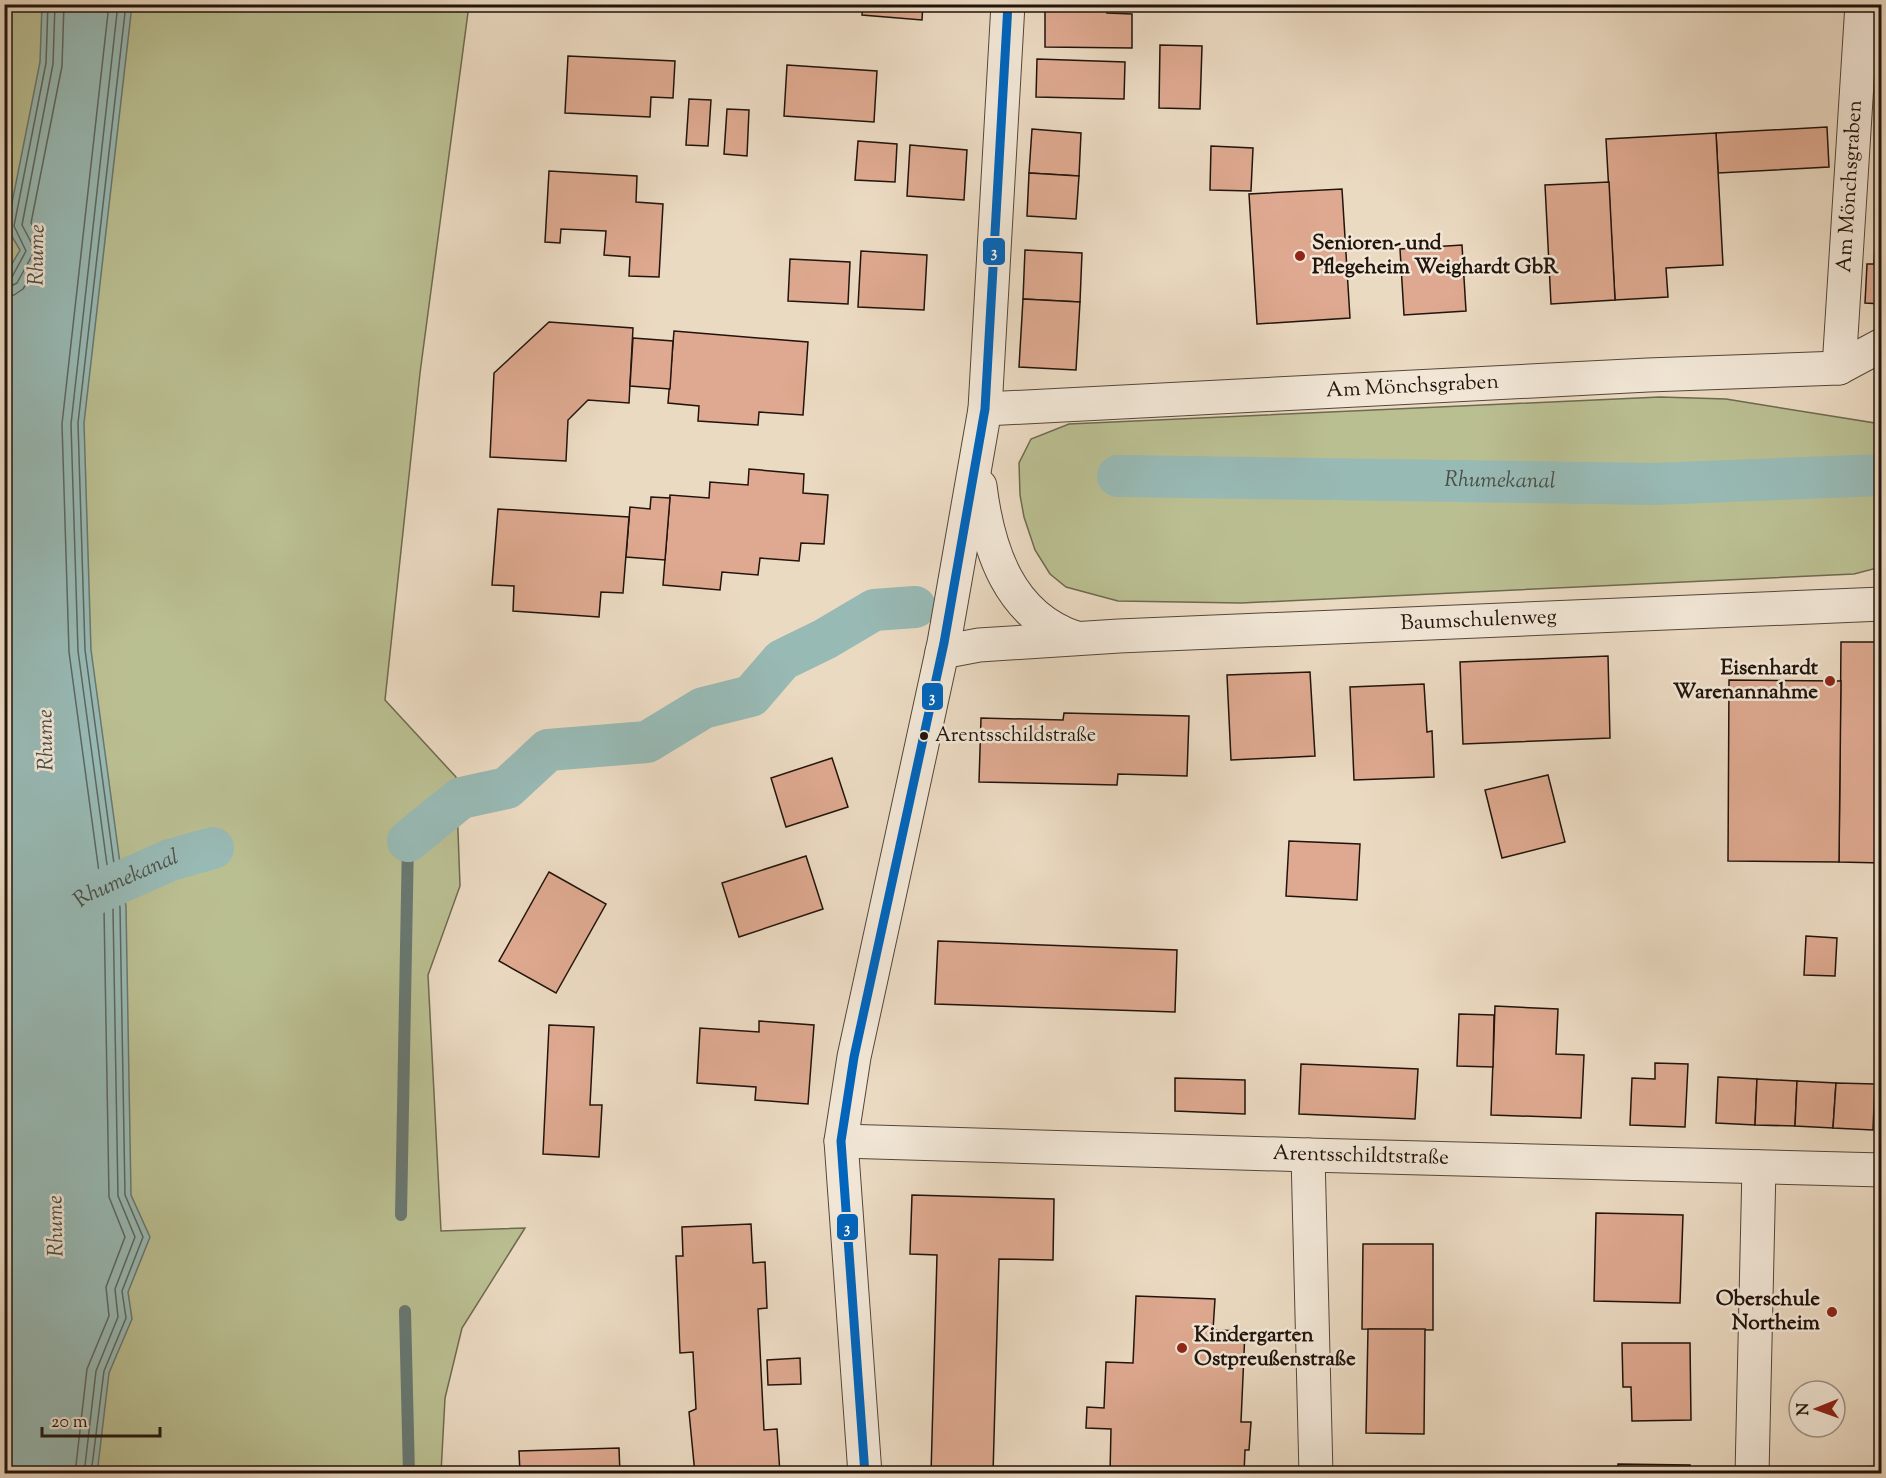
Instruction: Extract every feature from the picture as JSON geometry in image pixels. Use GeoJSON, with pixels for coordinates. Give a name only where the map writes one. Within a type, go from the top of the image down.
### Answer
{"type":"FeatureCollection","features":[{"type":"Feature","properties":{"kind":"street"},"geometry":{"type":"LineString","coordinates":[[865,1473],[841,1141],[854,1057],[942,652],[977,465],[985,409],[1008,4]]}},
{"type":"Feature","properties":{"kind":"street","name":"Am Mönchsgraben"},"geometry":{"type":"LineString","coordinates":[[1839,368],[1862,4]]}},
{"type":"Feature","properties":{"kind":"street","name":"Am Mönchsgraben"},"geometry":{"type":"LineString","coordinates":[[985,409],[1839,368],[1881,345]]}},
{"type":"Feature","properties":{"kind":"street","name":"Baumschulenweg"},"geometry":{"type":"LineString","coordinates":[[977,465],[982,508],[997,562],[1005,579],[1035,616],[1057,632],[1078,639]]}},
{"type":"Feature","properties":{"kind":"street","name":"Baumschulenweg"},"geometry":{"type":"LineString","coordinates":[[942,652],[979,645],[1078,639],[1881,604]]}},
{"type":"Feature","properties":{"kind":"street","name":"Arentsschildtstraße"},"geometry":{"type":"LineString","coordinates":[[841,1141],[1881,1170]]}},
{"type":"Feature","properties":{"kind":"street"},"geometry":{"type":"LineString","coordinates":[[1308,1155],[1316,1473]]}},
{"type":"Feature","properties":{"kind":"street"},"geometry":{"type":"LineString","coordinates":[[1752,1473],[1759,1167]]}},
{"type":"Feature","properties":{"kind":"green space"},"geometry":{"type":"Polygon","coordinates":[[[5,5],[469,5],[420,373],[385,700],[456,777],[460,886],[428,975],[441,1231],[525,1228],[462,1328],[445,1398],[441,1473],[5,1474],[5,5]]]}},
{"type":"Feature","properties":{"kind":"green space"},"geometry":{"type":"Polygon","coordinates":[[[1660,397],[1726,399],[1881,424],[1881,567],[1854,574],[1241,603],[1118,601],[1066,587],[1050,574],[1035,550],[1024,517],[1020,495],[1019,463],[1031,439],[1069,424],[1660,397]]]}},
{"type":"Feature","properties":{"kind":"water","name":"Rhume"},"geometry":{"type":"Polygon","coordinates":[[[42,5],[132,5],[84,423],[91,650],[126,907],[131,1195],[150,1237],[128,1292],[132,1319],[109,1373],[97,1474],[4,1473],[4,278],[20,250],[7,228],[40,62],[42,5]]]}},
{"type":"Feature","properties":{"kind":"building"},"geometry":{"type":"Polygon","coordinates":[[[863,4],[923,4],[922,20],[862,15],[863,4]]]}},
{"type":"Feature","properties":{"kind":"building"},"geometry":{"type":"Polygon","coordinates":[[[1045,4],[1107,4],[1107,13],[1132,14],[1132,48],[1045,47],[1045,4]]]}},
{"type":"Feature","properties":{"kind":"building"},"geometry":{"type":"Polygon","coordinates":[[[1881,29],[1882,68],[1879,68],[1881,29]]]}},
{"type":"Feature","properties":{"kind":"building"},"geometry":{"type":"Polygon","coordinates":[[[1160,45],[1202,46],[1200,109],[1159,108],[1160,45]]]}},
{"type":"Feature","properties":{"kind":"building"},"geometry":{"type":"Polygon","coordinates":[[[568,56],[675,61],[673,98],[651,97],[650,117],[565,113],[568,56]]]}},
{"type":"Feature","properties":{"kind":"building"},"geometry":{"type":"Polygon","coordinates":[[[1037,59],[1125,62],[1124,99],[1036,97],[1037,59]]]}},
{"type":"Feature","properties":{"kind":"building"},"geometry":{"type":"Polygon","coordinates":[[[787,65],[877,71],[874,122],[784,116],[787,65]]]}},
{"type":"Feature","properties":{"kind":"building"},"geometry":{"type":"Polygon","coordinates":[[[689,99],[711,100],[708,146],[686,145],[689,99]]]}},
{"type":"Feature","properties":{"kind":"building"},"geometry":{"type":"Polygon","coordinates":[[[727,109],[749,110],[747,156],[724,154],[727,109]]]}},
{"type":"Feature","properties":{"kind":"building"},"geometry":{"type":"Polygon","coordinates":[[[1827,127],[1829,167],[1718,173],[1716,133],[1827,127]]]}},
{"type":"Feature","properties":{"kind":"building"},"geometry":{"type":"Polygon","coordinates":[[[1032,129],[1081,133],[1079,176],[1029,173],[1032,129]]]}},
{"type":"Feature","properties":{"kind":"building"},"geometry":{"type":"Polygon","coordinates":[[[1716,133],[1723,265],[1666,268],[1668,297],[1615,300],[1606,139],[1716,133]]]}},
{"type":"Feature","properties":{"kind":"building"},"geometry":{"type":"Polygon","coordinates":[[[858,141],[897,144],[895,182],[855,180],[858,141]]]}},
{"type":"Feature","properties":{"kind":"building"},"geometry":{"type":"Polygon","coordinates":[[[910,145],[967,150],[964,200],[907,196],[910,145]]]}},
{"type":"Feature","properties":{"kind":"building"},"geometry":{"type":"Polygon","coordinates":[[[1211,146],[1253,148],[1251,191],[1210,190],[1211,146]]]}},
{"type":"Feature","properties":{"kind":"building"},"geometry":{"type":"Polygon","coordinates":[[[549,171],[637,176],[636,202],[663,204],[659,277],[629,276],[630,257],[604,255],[606,231],[561,229],[560,243],[545,242],[549,171]]]}},
{"type":"Feature","properties":{"kind":"building"},"geometry":{"type":"Polygon","coordinates":[[[1029,173],[1079,176],[1076,219],[1027,216],[1029,173]]]}},
{"type":"Feature","properties":{"kind":"building"},"geometry":{"type":"Polygon","coordinates":[[[1609,182],[1615,300],[1551,304],[1545,185],[1609,182]]]}},
{"type":"Feature","properties":{"kind":"building"},"geometry":{"type":"Polygon","coordinates":[[[1881,186],[1882,225],[1879,225],[1881,186]]]}},
{"type":"Feature","properties":{"kind":"building","name":"Senioren- und Pflegeheim Weighardt GbR"},"geometry":{"type":"Polygon","coordinates":[[[1342,189],[1350,318],[1257,324],[1249,194],[1342,189]]]}},
{"type":"Feature","properties":{"kind":"building"},"geometry":{"type":"Polygon","coordinates":[[[1876,225],[1882,225],[1882,264],[1874,264],[1876,225]]]}},
{"type":"Feature","properties":{"kind":"building"},"geometry":{"type":"Polygon","coordinates":[[[1462,245],[1466,311],[1404,315],[1400,249],[1462,245]]]}},
{"type":"Feature","properties":{"kind":"building"},"geometry":{"type":"Polygon","coordinates":[[[1025,250],[1082,253],[1080,302],[1023,299],[1025,250]]]}},
{"type":"Feature","properties":{"kind":"building"},"geometry":{"type":"Polygon","coordinates":[[[861,251],[927,255],[924,310],[858,307],[861,251]]]}},
{"type":"Feature","properties":{"kind":"building"},"geometry":{"type":"Polygon","coordinates":[[[790,259],[850,262],[848,304],[788,301],[790,259]]]}},
{"type":"Feature","properties":{"kind":"building"},"geometry":{"type":"Polygon","coordinates":[[[1867,264],[1882,264],[1882,304],[1865,303],[1867,264]]]}},
{"type":"Feature","properties":{"kind":"building"},"geometry":{"type":"Polygon","coordinates":[[[1023,299],[1080,302],[1076,370],[1019,367],[1023,299]]]}},
{"type":"Feature","properties":{"kind":"building"},"geometry":{"type":"Polygon","coordinates":[[[549,322],[633,328],[629,403],[588,400],[568,420],[566,461],[490,457],[494,373],[549,322]]]}},
{"type":"Feature","properties":{"kind":"building"},"geometry":{"type":"Polygon","coordinates":[[[674,331],[808,342],[803,415],[759,412],[758,425],[698,421],[699,406],[668,403],[674,331]]]}},
{"type":"Feature","properties":{"kind":"building"},"geometry":{"type":"Polygon","coordinates":[[[633,338],[673,341],[670,389],[630,386],[633,338]]]}},
{"type":"Feature","properties":{"kind":"building"},"geometry":{"type":"Polygon","coordinates":[[[749,469],[804,474],[803,493],[828,495],[824,544],[801,543],[799,561],[760,558],[758,575],[722,572],[720,590],[663,585],[670,495],[709,498],[710,482],[748,485],[749,469]]]}},
{"type":"Feature","properties":{"kind":"building"},"geometry":{"type":"Polygon","coordinates":[[[651,497],[670,498],[665,560],[626,557],[630,507],[650,509],[651,497]]]}},
{"type":"Feature","properties":{"kind":"building"},"geometry":{"type":"Polygon","coordinates":[[[498,509],[629,517],[623,593],[601,592],[599,617],[513,611],[514,586],[492,585],[498,509]]]}},
{"type":"Feature","properties":{"kind":"building"},"geometry":{"type":"Polygon","coordinates":[[[1841,642],[1882,642],[1882,863],[1839,862],[1841,642]]]}},
{"type":"Feature","properties":{"kind":"building"},"geometry":{"type":"Polygon","coordinates":[[[1608,656],[1610,738],[1463,744],[1460,662],[1608,656]]]}},
{"type":"Feature","properties":{"kind":"building"},"geometry":{"type":"Polygon","coordinates":[[[1310,672],[1315,756],[1231,760],[1227,675],[1310,672]]]}},
{"type":"Feature","properties":{"kind":"building"},"geometry":{"type":"Polygon","coordinates":[[[1729,680],[1841,681],[1839,862],[1728,861],[1729,680]]]}},
{"type":"Feature","properties":{"kind":"building"},"geometry":{"type":"Polygon","coordinates":[[[1424,684],[1427,732],[1432,731],[1434,777],[1354,780],[1350,687],[1424,684]]]}},
{"type":"Feature","properties":{"kind":"building"},"geometry":{"type":"Polygon","coordinates":[[[1064,713],[1189,716],[1187,776],[1118,774],[1117,785],[979,782],[981,718],[1063,720],[1064,713]]]}},
{"type":"Feature","properties":{"kind":"building"},"geometry":{"type":"Polygon","coordinates":[[[832,758],[848,807],[786,827],[771,778],[832,758]]]}},
{"type":"Feature","properties":{"kind":"building"},"geometry":{"type":"Polygon","coordinates":[[[1548,775],[1565,842],[1502,858],[1485,790],[1548,775]]]}},
{"type":"Feature","properties":{"kind":"building"},"geometry":{"type":"Polygon","coordinates":[[[1289,841],[1360,844],[1357,900],[1286,896],[1289,841]]]}},
{"type":"Feature","properties":{"kind":"building"},"geometry":{"type":"Polygon","coordinates":[[[806,856],[823,909],[739,937],[722,883],[806,856]]]}},
{"type":"Feature","properties":{"kind":"building"},"geometry":{"type":"Polygon","coordinates":[[[549,872],[606,904],[556,993],[499,961],[549,872]]]}},
{"type":"Feature","properties":{"kind":"building"},"geometry":{"type":"Polygon","coordinates":[[[1806,936],[1837,938],[1835,976],[1804,975],[1806,936]]]}},
{"type":"Feature","properties":{"kind":"building"},"geometry":{"type":"Polygon","coordinates":[[[938,941],[1177,950],[1175,1012],[935,1004],[938,941]]]}},
{"type":"Feature","properties":{"kind":"building"},"geometry":{"type":"Polygon","coordinates":[[[1495,1006],[1558,1009],[1556,1054],[1584,1055],[1581,1118],[1491,1115],[1495,1006]]]}},
{"type":"Feature","properties":{"kind":"building"},"geometry":{"type":"Polygon","coordinates":[[[1459,1014],[1494,1015],[1493,1067],[1457,1066],[1459,1014]]]}},
{"type":"Feature","properties":{"kind":"building"},"geometry":{"type":"Polygon","coordinates":[[[759,1021],[814,1025],[808,1104],[755,1100],[756,1087],[697,1083],[700,1028],[759,1032],[759,1021]]]}},
{"type":"Feature","properties":{"kind":"building"},"geometry":{"type":"Polygon","coordinates":[[[549,1025],[594,1027],[590,1105],[602,1105],[599,1157],[543,1154],[549,1025]]]}},
{"type":"Feature","properties":{"kind":"building"},"geometry":{"type":"Polygon","coordinates":[[[1655,1063],[1688,1064],[1685,1127],[1630,1125],[1632,1078],[1655,1079],[1655,1063]]]}},
{"type":"Feature","properties":{"kind":"building"},"geometry":{"type":"Polygon","coordinates":[[[1301,1064],[1418,1069],[1415,1119],[1299,1114],[1301,1064]]]}},
{"type":"Feature","properties":{"kind":"building"},"geometry":{"type":"Polygon","coordinates":[[[1718,1077],[1757,1079],[1755,1125],[1716,1123],[1718,1077]]]}},
{"type":"Feature","properties":{"kind":"building"},"geometry":{"type":"Polygon","coordinates":[[[1175,1078],[1245,1080],[1245,1114],[1175,1111],[1175,1078]]]}},
{"type":"Feature","properties":{"kind":"building"},"geometry":{"type":"Polygon","coordinates":[[[1757,1079],[1797,1081],[1795,1126],[1755,1125],[1757,1079]]]}},
{"type":"Feature","properties":{"kind":"building"},"geometry":{"type":"Polygon","coordinates":[[[1797,1081],[1836,1083],[1833,1128],[1795,1126],[1797,1081]]]}},
{"type":"Feature","properties":{"kind":"building"},"geometry":{"type":"Polygon","coordinates":[[[1836,1083],[1875,1084],[1873,1130],[1833,1128],[1836,1083]]]}},
{"type":"Feature","properties":{"kind":"building"},"geometry":{"type":"Polygon","coordinates":[[[912,1195],[1054,1199],[1053,1260],[999,1259],[993,1474],[931,1474],[937,1255],[910,1254],[912,1195]]]}},
{"type":"Feature","properties":{"kind":"building"},"geometry":{"type":"Polygon","coordinates":[[[1596,1213],[1683,1215],[1680,1303],[1594,1301],[1596,1213]]]}},
{"type":"Feature","properties":{"kind":"building"},"geometry":{"type":"Polygon","coordinates":[[[751,1224],[753,1263],[765,1262],[767,1308],[758,1309],[764,1430],[777,1429],[780,1473],[695,1474],[689,1412],[696,1409],[693,1352],[680,1353],[676,1256],[683,1256],[682,1227],[751,1224]]]}},
{"type":"Feature","properties":{"kind":"building"},"geometry":{"type":"Polygon","coordinates":[[[1363,1244],[1433,1244],[1433,1330],[1362,1329],[1363,1244]]]}},
{"type":"Feature","properties":{"kind":"building"},"geometry":{"type":"Polygon","coordinates":[[[1136,1296],[1215,1299],[1213,1330],[1245,1331],[1241,1422],[1251,1422],[1249,1450],[1245,1450],[1244,1474],[1110,1474],[1111,1429],[1086,1428],[1087,1407],[1104,1408],[1106,1362],[1133,1363],[1136,1296]]]}},
{"type":"Feature","properties":{"kind":"building"},"geometry":{"type":"Polygon","coordinates":[[[1368,1329],[1425,1329],[1424,1434],[1366,1433],[1368,1329]]]}},
{"type":"Feature","properties":{"kind":"building"},"geometry":{"type":"Polygon","coordinates":[[[1622,1343],[1690,1343],[1691,1420],[1632,1421],[1631,1387],[1623,1387],[1622,1343]]]}},
{"type":"Feature","properties":{"kind":"building"},"geometry":{"type":"Polygon","coordinates":[[[800,1358],[801,1384],[768,1385],[767,1360],[800,1358]]]}},
{"type":"Feature","properties":{"kind":"building"},"geometry":{"type":"Polygon","coordinates":[[[619,1448],[620,1474],[520,1474],[519,1451],[619,1448]]]}},
{"type":"Feature","properties":{"kind":"building"},"geometry":{"type":"Polygon","coordinates":[[[1618,1464],[1690,1465],[1690,1474],[1618,1474],[1618,1464]]]}},
{"type":"Feature","properties":{"kind":"building"},"geometry":{"type":"Polygon","coordinates":[[[1882,1466],[1882,1474],[1820,1474],[1820,1469],[1882,1466]]]}},
{"type":"Feature","properties":{"kind":"waterway","name":"Rhumekanal"},"geometry":{"type":"LineString","coordinates":[[1118,476],[1654,484],[1882,475]]}},
{"type":"Feature","properties":{"kind":"waterway","name":"Rhumekanal"},"geometry":{"type":"LineString","coordinates":[[408,841],[461,798],[507,788],[548,750],[647,742],[703,708],[751,696],[782,660],[825,639],[874,610],[915,607]]}},
{"type":"Feature","properties":{"kind":"waterway"},"geometry":{"type":"LineString","coordinates":[[401,1215],[408,841]]}},
{"type":"Feature","properties":{"kind":"waterway","name":"Rhumekanal"},"geometry":{"type":"LineString","coordinates":[[72,909],[83,899],[170,860],[213,848]]}},
{"type":"Feature","properties":{"kind":"waterway"},"geometry":{"type":"LineString","coordinates":[[405,1311],[409,1474]]}},
{"type":"Feature","properties":{"kind":"transit line","name":"3"},"geometry":{"type":"LineString","coordinates":[[865,1474],[841,1141],[854,1057],[944,643],[985,409],[1008,4]]}},
{"type":"Feature","properties":{"kind":"place","name":"Senioren- und Pflegeheim Weighardt GbR"},"geometry":{"type":"Point","coordinates":[1300,256]}},
{"type":"Feature","properties":{"kind":"place","name":"Eisenhardt Warenannahme"},"geometry":{"type":"Point","coordinates":[1830,681]}},
{"type":"Feature","properties":{"kind":"place","name":"Arentsschildstraße"},"geometry":{"type":"Point","coordinates":[924,736]}},
{"type":"Feature","properties":{"kind":"place","name":"Oberschule Northeim"},"geometry":{"type":"Point","coordinates":[1832,1312]}},
{"type":"Feature","properties":{"kind":"place","name":"Kindergarten Ostpreußenstraße"},"geometry":{"type":"Point","coordinates":[1182,1348]}}]}
